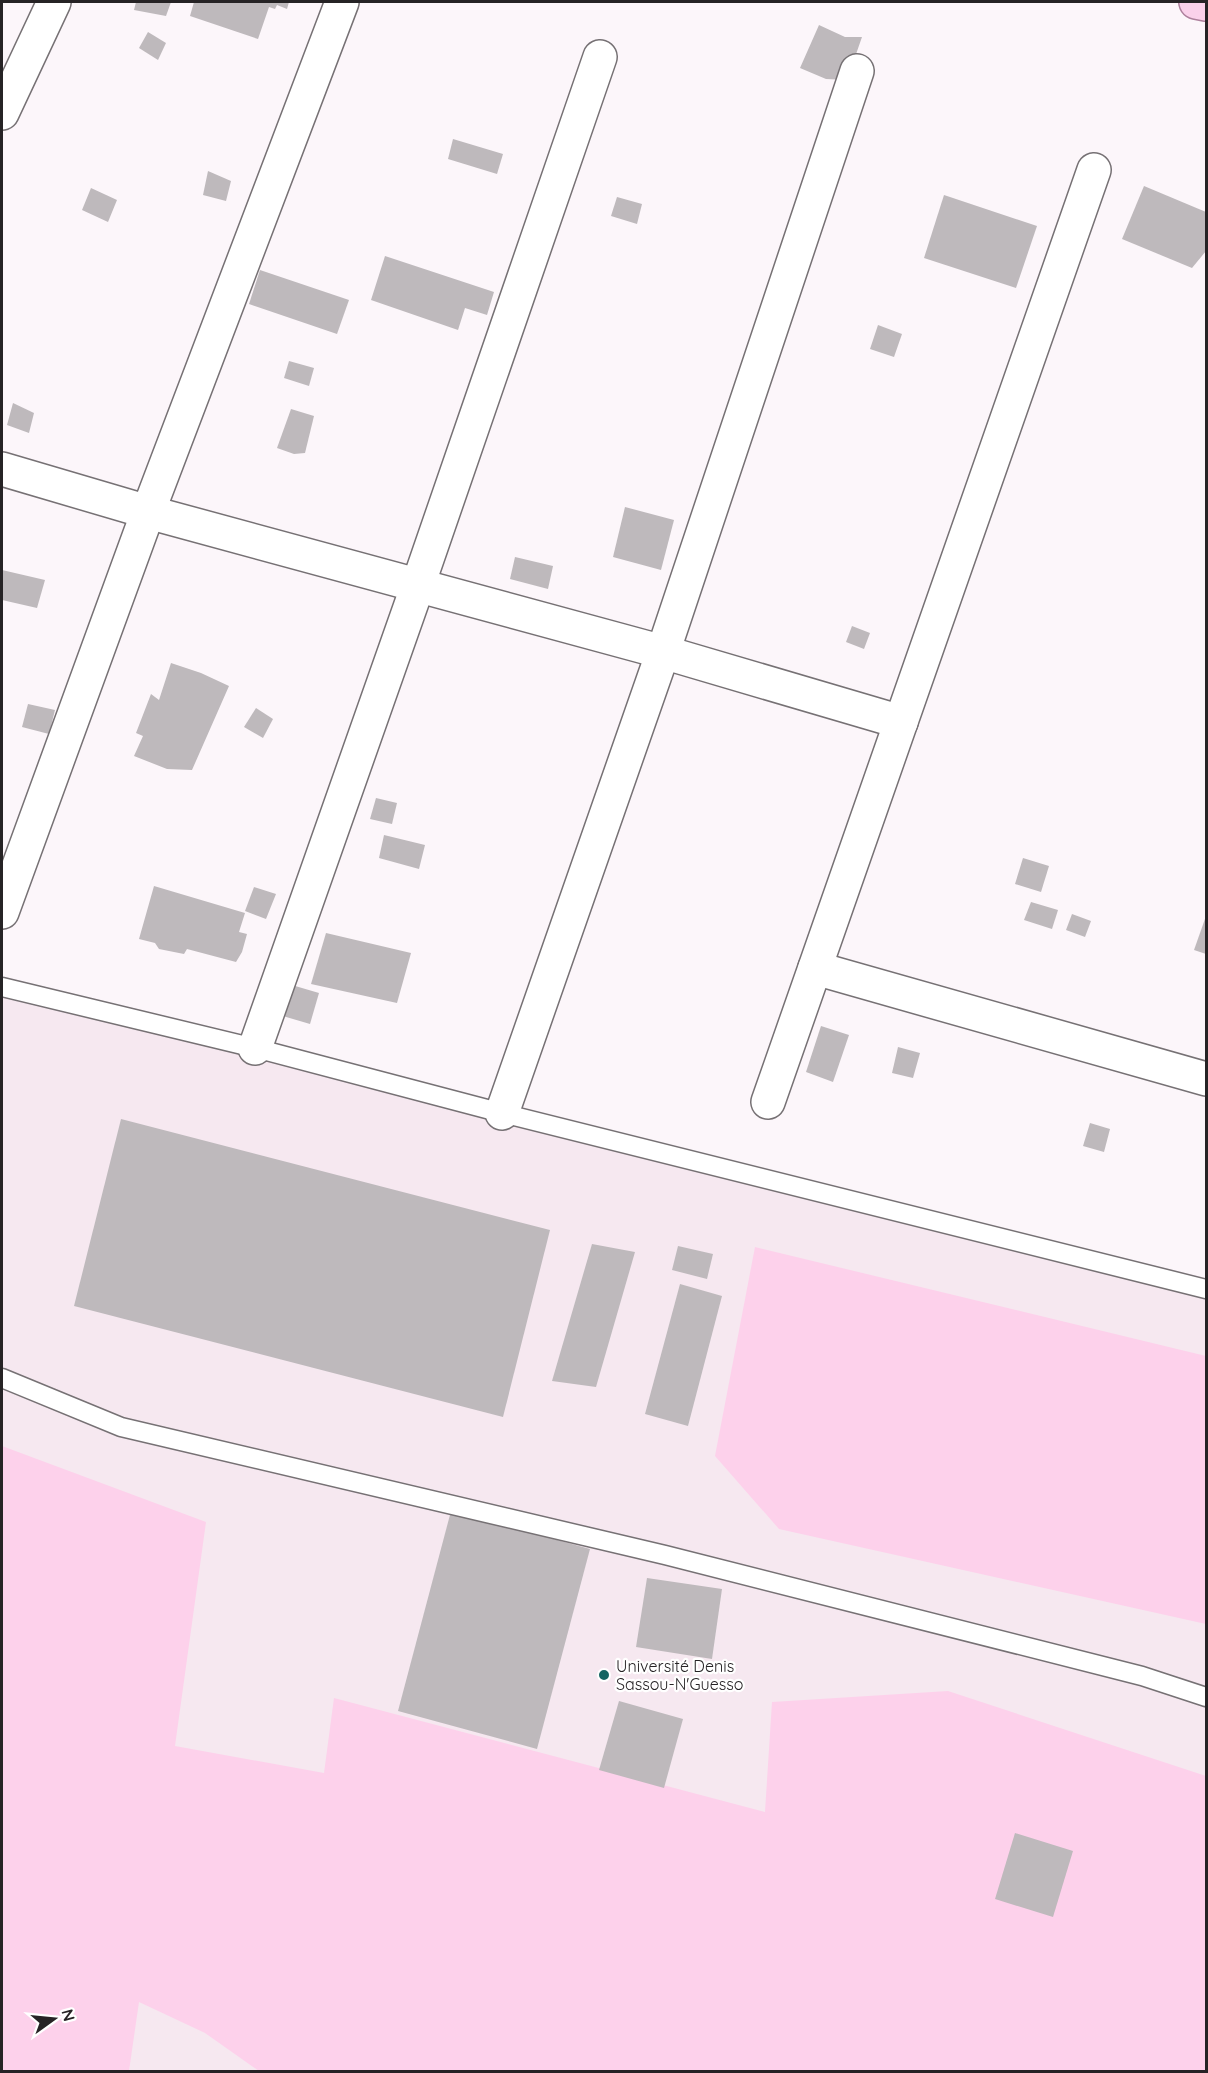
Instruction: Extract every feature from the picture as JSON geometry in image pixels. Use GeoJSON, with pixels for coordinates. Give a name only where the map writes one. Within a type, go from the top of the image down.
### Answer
{"type":"FeatureCollection","features":[{"type":"Feature","properties":{"kind":"main road"},"geometry":{"type":"LineString","coordinates":[[1196,2],[1206,4]]}},
{"type":"Feature","properties":{"kind":"street"},"geometry":{"type":"LineString","coordinates":[[2,113],[54,2]]}},
{"type":"Feature","properties":{"kind":"street"},"geometry":{"type":"LineString","coordinates":[[2,912],[148,512],[342,2]]}},
{"type":"Feature","properties":{"kind":"street"},"geometry":{"type":"LineString","coordinates":[[255,1048],[600,57]]}},
{"type":"Feature","properties":{"kind":"street"},"geometry":{"type":"LineString","coordinates":[[502,1113],[663,652],[856,71]]}},
{"type":"Feature","properties":{"kind":"street"},"geometry":{"type":"LineString","coordinates":[[768,1102],[1094,170]]}},
{"type":"Feature","properties":{"kind":"street"},"geometry":{"type":"LineString","coordinates":[[2,469],[148,512],[663,652],[901,722]]}},
{"type":"Feature","properties":{"kind":"street"},"geometry":{"type":"LineString","coordinates":[[815,968],[1206,1079]]}},
{"type":"Feature","properties":{"kind":"lane"},"geometry":{"type":"LineString","coordinates":[[2,987],[255,1048],[502,1113],[1206,1289]]}},
{"type":"Feature","properties":{"kind":"lane"},"geometry":{"type":"LineString","coordinates":[[2,1378],[121,1427],[665,1555],[1142,1676],[1206,1697]]}},
{"type":"Feature","properties":{"kind":"shaded area","name":"Université Denis Sassou-N'Guesso"},"geometry":{"type":"Polygon","coordinates":[[[2,987],[1206,1278],[1206,2071],[2,2072],[2,987]]]}},
{"type":"Feature","properties":{"kind":"shaded area"},"geometry":{"type":"Polygon","coordinates":[[[755,1247],[1206,1356],[1206,1624],[779,1529],[715,1456],[755,1247]]]}},
{"type":"Feature","properties":{"kind":"shaded area"},"geometry":{"type":"Polygon","coordinates":[[[2,1446],[206,1522],[175,1746],[324,1773],[334,1698],[765,1812],[772,1702],[948,1691],[1206,1776],[1206,2071],[259,2071],[205,2033],[139,2002],[129,2071],[2,2071],[2,1446]]]}},
{"type":"Feature","properties":{"kind":"building"},"geometry":{"type":"Polygon","coordinates":[[[136,2],[171,2],[166,16],[134,10],[136,2]]]}},
{"type":"Feature","properties":{"kind":"building"},"geometry":{"type":"Polygon","coordinates":[[[194,2],[289,2],[287,9],[277,5],[275,9],[269,7],[258,39],[190,16],[194,2]]]}},
{"type":"Feature","properties":{"kind":"building"},"geometry":{"type":"Polygon","coordinates":[[[819,25],[845,37],[862,37],[847,80],[826,79],[800,68],[819,25]]]}},
{"type":"Feature","properties":{"kind":"building"},"geometry":{"type":"Polygon","coordinates":[[[148,32],[166,43],[158,60],[139,48],[148,32]]]}},
{"type":"Feature","properties":{"kind":"building"},"geometry":{"type":"Polygon","coordinates":[[[453,139],[503,154],[497,174],[448,159],[453,139]]]}},
{"type":"Feature","properties":{"kind":"building"},"geometry":{"type":"Polygon","coordinates":[[[208,171],[231,181],[226,201],[203,195],[208,171]]]}},
{"type":"Feature","properties":{"kind":"building"},"geometry":{"type":"Polygon","coordinates":[[[1144,186],[1206,212],[1206,251],[1192,268],[1122,239],[1144,186]]]}},
{"type":"Feature","properties":{"kind":"building"},"geometry":{"type":"Polygon","coordinates":[[[91,188],[117,200],[108,222],[82,210],[91,188]]]}},
{"type":"Feature","properties":{"kind":"building"},"geometry":{"type":"Polygon","coordinates":[[[944,195],[1037,226],[1016,288],[924,258],[944,195]]]}},
{"type":"Feature","properties":{"kind":"building"},"geometry":{"type":"Polygon","coordinates":[[[617,197],[642,204],[637,224],[611,216],[617,197]]]}},
{"type":"Feature","properties":{"kind":"building"},"geometry":{"type":"Polygon","coordinates":[[[385,256],[494,292],[487,315],[465,308],[458,330],[371,300],[385,256]]]}},
{"type":"Feature","properties":{"kind":"building"},"geometry":{"type":"Polygon","coordinates":[[[260,270],[349,300],[337,334],[249,304],[260,270]]]}},
{"type":"Feature","properties":{"kind":"building"},"geometry":{"type":"Polygon","coordinates":[[[878,325],[902,334],[894,357],[870,349],[878,325]]]}},
{"type":"Feature","properties":{"kind":"building"},"geometry":{"type":"Polygon","coordinates":[[[289,361],[314,368],[309,386],[284,378],[289,361]]]}},
{"type":"Feature","properties":{"kind":"building"},"geometry":{"type":"Polygon","coordinates":[[[13,403],[34,413],[29,433],[7,425],[13,403]]]}},
{"type":"Feature","properties":{"kind":"building"},"geometry":{"type":"Polygon","coordinates":[[[291,409],[314,416],[305,453],[294,454],[277,448],[291,409]]]}},
{"type":"Feature","properties":{"kind":"building"},"geometry":{"type":"Polygon","coordinates":[[[625,507],[674,520],[661,570],[613,557],[625,507]]]}},
{"type":"Feature","properties":{"kind":"building"},"geometry":{"type":"Polygon","coordinates":[[[515,557],[553,566],[548,589],[510,579],[515,557]]]}},
{"type":"Feature","properties":{"kind":"building"},"geometry":{"type":"Polygon","coordinates":[[[2,570],[45,580],[37,608],[2,600],[2,570]]]}},
{"type":"Feature","properties":{"kind":"building"},"geometry":{"type":"Polygon","coordinates":[[[852,626],[870,633],[864,649],[846,642],[852,626]]]}},
{"type":"Feature","properties":{"kind":"building"},"geometry":{"type":"Polygon","coordinates":[[[171,663],[229,686],[192,770],[167,769],[134,756],[143,736],[136,733],[151,694],[159,700],[171,663]]]}},
{"type":"Feature","properties":{"kind":"building"},"geometry":{"type":"Polygon","coordinates":[[[28,704],[55,710],[49,734],[22,727],[28,704]]]}},
{"type":"Feature","properties":{"kind":"building"},"geometry":{"type":"Polygon","coordinates":[[[256,708],[273,719],[263,738],[244,727],[256,708]]]}},
{"type":"Feature","properties":{"kind":"building"},"geometry":{"type":"Polygon","coordinates":[[[376,798],[397,803],[392,824],[370,819],[376,798]]]}},
{"type":"Feature","properties":{"kind":"building"},"geometry":{"type":"Polygon","coordinates":[[[384,835],[425,845],[419,869],[379,858],[384,835]]]}},
{"type":"Feature","properties":{"kind":"building"},"geometry":{"type":"Polygon","coordinates":[[[1023,858],[1049,866],[1041,892],[1015,884],[1023,858]]]}},
{"type":"Feature","properties":{"kind":"building"},"geometry":{"type":"Polygon","coordinates":[[[154,886],[245,913],[239,932],[247,934],[242,952],[236,962],[187,949],[184,954],[159,949],[155,943],[139,939],[154,886]]]}},
{"type":"Feature","properties":{"kind":"building"},"geometry":{"type":"Polygon","coordinates":[[[254,887],[276,894],[266,919],[245,911],[254,887]]]}},
{"type":"Feature","properties":{"kind":"building"},"geometry":{"type":"Polygon","coordinates":[[[1031,902],[1058,910],[1052,929],[1024,920],[1031,902]]]}},
{"type":"Feature","properties":{"kind":"building"},"geometry":{"type":"Polygon","coordinates":[[[1072,914],[1091,921],[1085,937],[1066,930],[1072,914]]]}},
{"type":"Feature","properties":{"kind":"building"},"geometry":{"type":"Polygon","coordinates":[[[1206,916],[1206,954],[1194,950],[1206,916]]]}},
{"type":"Feature","properties":{"kind":"building"},"geometry":{"type":"Polygon","coordinates":[[[326,933],[411,953],[397,1003],[311,984],[326,933]]]}},
{"type":"Feature","properties":{"kind":"building"},"geometry":{"type":"Polygon","coordinates":[[[285,983],[319,993],[310,1024],[276,1014],[285,983]]]}},
{"type":"Feature","properties":{"kind":"building"},"geometry":{"type":"Polygon","coordinates":[[[821,1026],[849,1035],[833,1082],[806,1072],[821,1026]]]}},
{"type":"Feature","properties":{"kind":"building"},"geometry":{"type":"Polygon","coordinates":[[[898,1047],[920,1053],[913,1078],[892,1073],[898,1047]]]}},
{"type":"Feature","properties":{"kind":"building"},"geometry":{"type":"Polygon","coordinates":[[[121,1119],[550,1230],[503,1417],[74,1306],[121,1119]]]}},
{"type":"Feature","properties":{"kind":"building"},"geometry":{"type":"Polygon","coordinates":[[[1090,1123],[1110,1129],[1104,1152],[1083,1146],[1090,1123]]]}},
{"type":"Feature","properties":{"kind":"building"},"geometry":{"type":"Polygon","coordinates":[[[592,1244],[635,1252],[596,1387],[552,1381],[592,1244]]]}},
{"type":"Feature","properties":{"kind":"building"},"geometry":{"type":"Polygon","coordinates":[[[678,1246],[713,1254],[707,1279],[672,1270],[678,1246]]]}},
{"type":"Feature","properties":{"kind":"building"},"geometry":{"type":"Polygon","coordinates":[[[680,1284],[722,1296],[688,1426],[645,1414],[680,1284]]]}},
{"type":"Feature","properties":{"kind":"building"},"geometry":{"type":"Polygon","coordinates":[[[451,1511],[590,1549],[537,1749],[398,1711],[451,1511]]]}},
{"type":"Feature","properties":{"kind":"building"},"geometry":{"type":"Polygon","coordinates":[[[647,1578],[722,1589],[712,1659],[636,1647],[647,1578]]]}},
{"type":"Feature","properties":{"kind":"building"},"geometry":{"type":"Polygon","coordinates":[[[619,1701],[683,1719],[664,1788],[599,1770],[619,1701]]]}},
{"type":"Feature","properties":{"kind":"building"},"geometry":{"type":"Polygon","coordinates":[[[1015,1833],[1073,1851],[1053,1917],[995,1899],[1015,1833]]]}},
{"type":"Feature","properties":{"kind":"place","name":"Université Denis Sassou-N'Guesso"},"geometry":{"type":"Point","coordinates":[604,1675]}}]}
